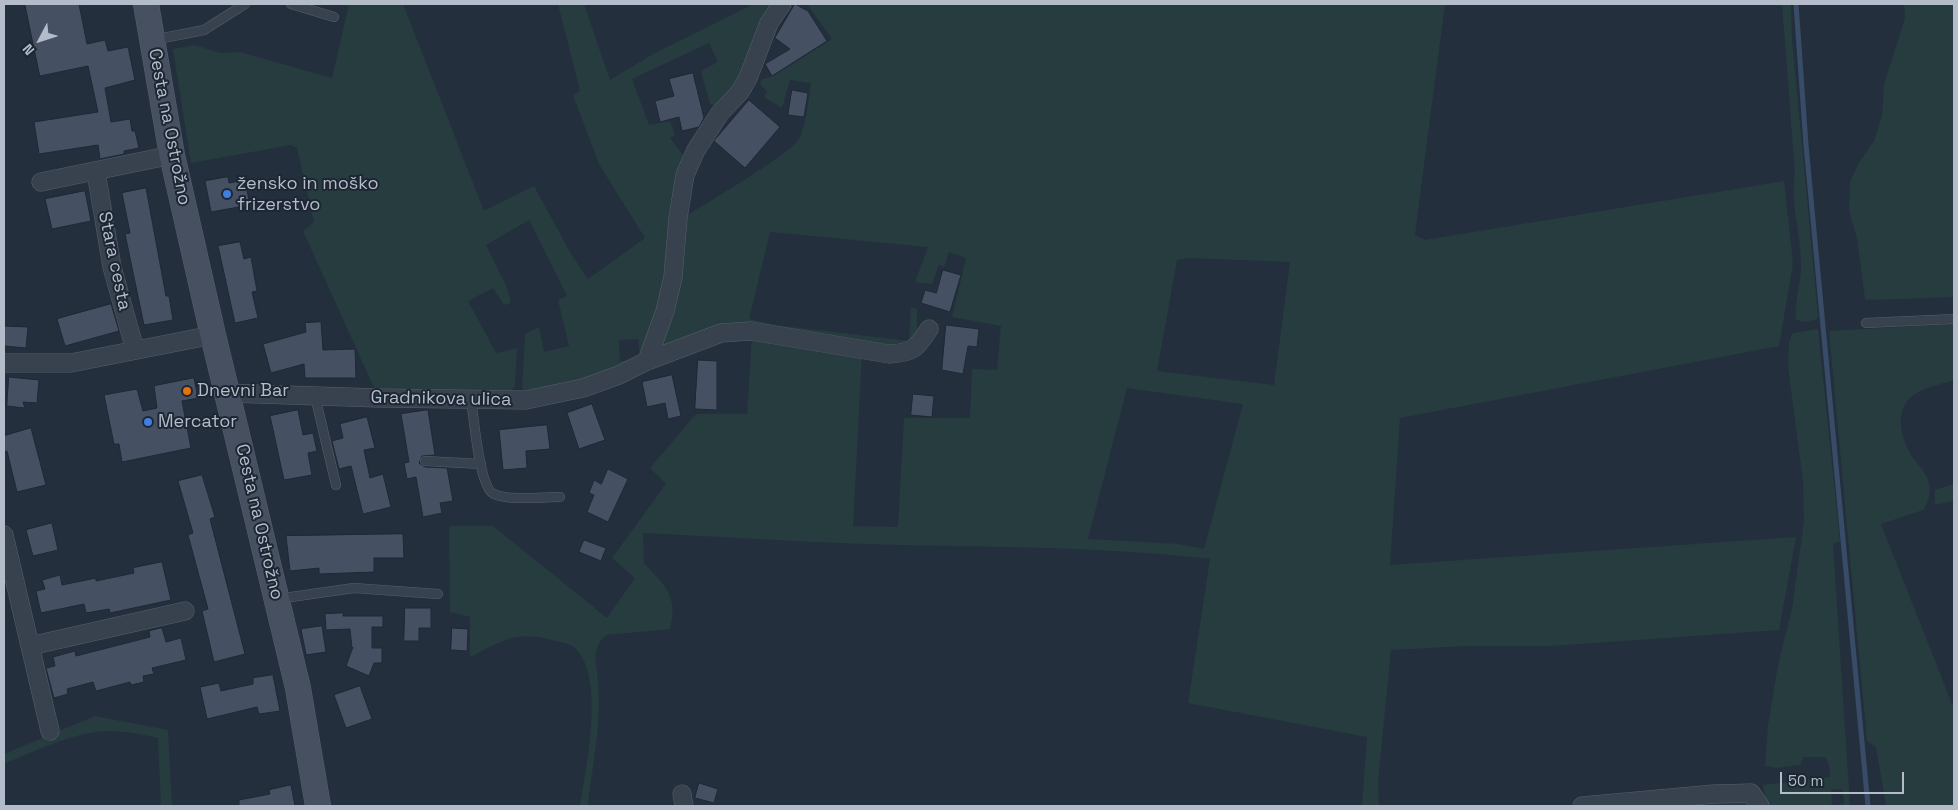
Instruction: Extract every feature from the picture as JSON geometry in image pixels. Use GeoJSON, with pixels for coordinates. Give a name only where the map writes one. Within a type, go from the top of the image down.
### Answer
{"type":"FeatureCollection","features":[{"type":"Feature","properties":{"kind":"street","name":"Cesta na Ostrožno"},"geometry":{"type":"LineString","coordinates":[[146,4],[172,155],[213,335],[298,688],[318,806]]}},
{"type":"Feature","properties":{"kind":"street"},"geometry":{"type":"LineString","coordinates":[[647,360],[664,311],[673,277],[678,218],[685,175],[696,150],[720,113],[740,92],[748,78],[769,24],[782,4]]}},
{"type":"Feature","properties":{"kind":"street"},"geometry":{"type":"LineString","coordinates":[[40,182],[172,155]]}},
{"type":"Feature","properties":{"kind":"street","name":"Stara cesta"},"geometry":{"type":"LineString","coordinates":[[96,172],[112,267],[135,350]]}},
{"type":"Feature","properties":{"kind":"street","name":"Gradnikova ulica"},"geometry":{"type":"LineString","coordinates":[[228,393],[526,400],[549,396],[619,376],[647,360],[721,333],[751,331],[867,352],[905,353],[920,343],[929,329]]}},
{"type":"Feature","properties":{"kind":"street"},"geometry":{"type":"LineString","coordinates":[[4,363],[71,363],[213,335]]}},
{"type":"Feature","properties":{"kind":"street"},"geometry":{"type":"LineString","coordinates":[[4,535],[50,731]]}},
{"type":"Feature","properties":{"kind":"street"},"geometry":{"type":"LineString","coordinates":[[30,646],[185,611]]}},
{"type":"Feature","properties":{"kind":"street"},"geometry":{"type":"LineString","coordinates":[[1582,806],[1714,794],[1751,793],[1760,806]]}},
{"type":"Feature","properties":{"kind":"lane"},"geometry":{"type":"LineString","coordinates":[[152,40],[204,30],[245,4]]}},
{"type":"Feature","properties":{"kind":"lane"},"geometry":{"type":"LineString","coordinates":[[291,4],[334,17]]}},
{"type":"Feature","properties":{"kind":"lane"},"geometry":{"type":"LineString","coordinates":[[1866,323],[1954,319]]}},
{"type":"Feature","properties":{"kind":"lane"},"geometry":{"type":"LineString","coordinates":[[315,396],[336,485]]}},
{"type":"Feature","properties":{"kind":"lane"},"geometry":{"type":"LineString","coordinates":[[471,399],[486,488],[496,496],[560,497]]}},
{"type":"Feature","properties":{"kind":"lane"},"geometry":{"type":"LineString","coordinates":[[425,461],[481,464]]}},
{"type":"Feature","properties":{"kind":"lane"},"geometry":{"type":"LineString","coordinates":[[277,599],[354,588],[438,594]]}},
{"type":"Feature","properties":{"kind":"green space"},"geometry":{"type":"Polygon","coordinates":[[[349,4],[403,4],[484,211],[534,186],[571,254],[588,279],[645,238],[599,164],[573,95],[580,91],[558,4],[584,4],[610,80],[653,54],[754,4],[773,4],[742,80],[716,106],[710,104],[701,71],[718,62],[709,43],[632,79],[649,125],[670,121],[675,135],[670,138],[685,158],[672,265],[640,358],[638,339],[619,340],[620,361],[631,360],[615,372],[531,395],[522,389],[525,334],[539,327],[544,352],[569,346],[558,300],[567,296],[529,220],[486,245],[507,288],[511,303],[504,305],[493,288],[468,301],[496,353],[517,348],[515,387],[507,394],[376,392],[303,231],[314,222],[297,148],[291,145],[191,163],[173,49],[195,45],[220,53],[240,52],[332,78],[349,4]]]}},
{"type":"Feature","properties":{"kind":"green space"},"geometry":{"type":"Polygon","coordinates":[[[807,4],[1445,4],[1415,235],[1425,240],[1784,181],[1793,263],[1779,346],[1400,418],[1390,565],[1796,537],[1779,630],[1551,646],[1465,646],[1391,650],[1378,781],[1379,806],[1362,806],[1367,737],[1188,703],[1210,559],[1094,550],[868,544],[643,533],[644,563],[664,585],[671,600],[672,617],[670,629],[606,635],[599,643],[596,656],[599,690],[597,739],[588,806],[580,806],[589,747],[592,700],[584,661],[572,646],[529,636],[501,642],[470,657],[470,617],[450,612],[449,526],[493,526],[607,618],[635,578],[612,558],[666,484],[650,468],[696,414],[747,414],[752,335],[862,354],[853,526],[898,527],[904,418],[970,418],[972,369],[997,370],[1001,326],[952,317],[966,258],[949,252],[944,267],[939,265],[932,284],[915,282],[928,247],[770,232],[749,319],[775,325],[909,341],[911,307],[917,309],[917,336],[897,350],[750,327],[660,349],[681,219],[764,167],[793,146],[799,139],[806,119],[811,83],[790,80],[782,108],[764,97],[767,92],[760,84],[761,80],[775,75],[832,39],[807,4]],[[1189,258],[1177,260],[1157,371],[1274,385],[1290,262],[1189,258]],[[1127,388],[1088,539],[1178,544],[1204,549],[1243,404],[1127,388]]]}},
{"type":"Feature","properties":{"kind":"green space"},"geometry":{"type":"Polygon","coordinates":[[[1782,4],[1791,4],[1792,39],[1818,316],[1817,319],[1805,322],[1796,320],[1801,258],[1794,197],[1795,173],[1782,4]]]}},
{"type":"Feature","properties":{"kind":"green space"},"geometry":{"type":"Polygon","coordinates":[[[1904,4],[1954,4],[1954,297],[1871,300],[1865,299],[1857,238],[1849,211],[1850,182],[1858,164],[1874,141],[1882,116],[1884,85],[1905,18],[1904,4]]]}},
{"type":"Feature","properties":{"kind":"green space"},"geometry":{"type":"Polygon","coordinates":[[[1954,324],[1954,380],[1915,394],[1908,400],[1901,416],[1905,443],[1928,481],[1930,492],[1928,501],[1923,510],[1881,524],[1954,709],[1954,806],[1886,806],[1876,747],[1867,741],[1829,331],[1954,324]]]}},
{"type":"Feature","properties":{"kind":"green space"},"geometry":{"type":"Polygon","coordinates":[[[1818,329],[1840,541],[1833,544],[1850,806],[1832,806],[1767,806],[1763,785],[1830,777],[1829,765],[1825,757],[1804,757],[1800,765],[1776,768],[1765,766],[1768,725],[1778,665],[1792,609],[1804,521],[1803,481],[1788,367],[1789,342],[1793,333],[1818,329]],[[1842,789],[1831,790],[1832,806],[1844,804],[1842,789]]]}},
{"type":"Feature","properties":{"kind":"green space"},"geometry":{"type":"Polygon","coordinates":[[[1954,484],[1954,501],[1935,505],[1935,490],[1954,484]]]}},
{"type":"Feature","properties":{"kind":"green space"},"geometry":{"type":"Polygon","coordinates":[[[95,716],[168,730],[172,806],[161,806],[158,738],[104,731],[84,734],[61,741],[4,764],[4,754],[95,716]]]}},
{"type":"Feature","properties":{"kind":"green space"},"geometry":{"type":"Polygon","coordinates":[[[1744,797],[1756,806],[1607,806],[1744,797]]]}},
{"type":"Feature","properties":{"kind":"building"},"geometry":{"type":"Polygon","coordinates":[[[25,4],[79,4],[87,44],[105,40],[108,51],[128,47],[135,80],[105,88],[111,122],[130,119],[132,131],[135,131],[139,148],[124,151],[124,154],[100,159],[98,145],[39,154],[34,122],[98,112],[88,66],[40,76],[25,4]]]}},
{"type":"Feature","properties":{"kind":"building"},"geometry":{"type":"Polygon","coordinates":[[[795,4],[808,11],[827,41],[772,76],[765,64],[790,49],[775,38],[795,4]]]}},
{"type":"Feature","properties":{"kind":"building"},"geometry":{"type":"Polygon","coordinates":[[[693,73],[704,118],[699,127],[682,131],[679,117],[660,122],[655,101],[674,96],[669,79],[693,73]]]}},
{"type":"Feature","properties":{"kind":"building"},"geometry":{"type":"Polygon","coordinates":[[[792,90],[808,93],[804,117],[788,115],[792,90]]]}},
{"type":"Feature","properties":{"kind":"building"},"geometry":{"type":"Polygon","coordinates":[[[749,100],[780,127],[745,168],[714,141],[749,100]]]}},
{"type":"Feature","properties":{"kind":"building","name":"žensko in moško frizerstvo"},"geometry":{"type":"Polygon","coordinates":[[[228,177],[229,183],[245,180],[250,205],[211,212],[205,181],[228,177]]]}},
{"type":"Feature","properties":{"kind":"building"},"geometry":{"type":"Polygon","coordinates":[[[146,188],[166,296],[169,296],[173,320],[144,325],[125,234],[130,233],[122,193],[146,188]]]}},
{"type":"Feature","properties":{"kind":"building"},"geometry":{"type":"Polygon","coordinates":[[[85,191],[91,221],[52,229],[45,199],[85,191]]]}},
{"type":"Feature","properties":{"kind":"building"},"geometry":{"type":"Polygon","coordinates":[[[240,242],[244,259],[251,257],[257,291],[252,292],[258,318],[235,323],[218,246],[240,242]]]}},
{"type":"Feature","properties":{"kind":"building"},"geometry":{"type":"Polygon","coordinates":[[[943,270],[961,275],[950,312],[921,303],[925,290],[936,293],[943,270]]]}},
{"type":"Feature","properties":{"kind":"building"},"geometry":{"type":"Polygon","coordinates":[[[111,304],[119,331],[65,346],[57,319],[111,304]]]}},
{"type":"Feature","properties":{"kind":"building"},"geometry":{"type":"Polygon","coordinates":[[[321,322],[323,350],[355,349],[356,378],[305,378],[304,364],[271,373],[263,344],[306,332],[305,323],[321,322]]]}},
{"type":"Feature","properties":{"kind":"building"},"geometry":{"type":"Polygon","coordinates":[[[946,325],[979,329],[977,347],[968,346],[963,374],[942,370],[946,325]]]}},
{"type":"Feature","properties":{"kind":"building"},"geometry":{"type":"Polygon","coordinates":[[[4,326],[28,327],[26,348],[4,346],[4,326]]]}},
{"type":"Feature","properties":{"kind":"building"},"geometry":{"type":"Polygon","coordinates":[[[698,360],[717,361],[717,410],[695,409],[698,360]]]}},
{"type":"Feature","properties":{"kind":"building"},"geometry":{"type":"Polygon","coordinates":[[[672,375],[681,416],[668,419],[665,403],[647,407],[642,382],[672,375]]]}},
{"type":"Feature","properties":{"kind":"building"},"geometry":{"type":"Polygon","coordinates":[[[9,377],[39,380],[37,403],[23,402],[25,408],[7,406],[9,377]]]}},
{"type":"Feature","properties":{"kind":"building","name":"Mercator"},"geometry":{"type":"Polygon","coordinates":[[[194,378],[198,398],[182,401],[191,448],[122,462],[119,444],[114,444],[104,395],[137,389],[143,411],[157,408],[154,386],[194,378]]]}},
{"type":"Feature","properties":{"kind":"building"},"geometry":{"type":"Polygon","coordinates":[[[913,394],[934,396],[932,417],[911,415],[913,394]]]}},
{"type":"Feature","properties":{"kind":"building"},"geometry":{"type":"Polygon","coordinates":[[[592,404],[605,440],[579,449],[567,413],[592,404]]]}},
{"type":"Feature","properties":{"kind":"building"},"geometry":{"type":"Polygon","coordinates":[[[298,410],[303,435],[313,433],[317,451],[308,453],[312,475],[284,480],[270,416],[298,410]]]}},
{"type":"Feature","properties":{"kind":"building"},"geometry":{"type":"Polygon","coordinates":[[[428,410],[435,455],[422,456],[419,463],[425,467],[447,468],[453,501],[440,503],[442,513],[423,517],[416,477],[407,479],[404,463],[409,462],[401,414],[428,410]]]}},
{"type":"Feature","properties":{"kind":"building"},"geometry":{"type":"Polygon","coordinates":[[[367,417],[375,448],[364,450],[370,478],[383,474],[391,507],[363,514],[351,466],[339,469],[332,441],[343,438],[340,424],[367,417]]]}},
{"type":"Feature","properties":{"kind":"building"},"geometry":{"type":"Polygon","coordinates":[[[547,425],[550,449],[526,451],[527,468],[503,470],[499,430],[547,425]]]}},
{"type":"Feature","properties":{"kind":"building"},"geometry":{"type":"Polygon","coordinates":[[[31,428],[46,485],[17,492],[7,451],[4,452],[4,436],[31,428]]]}},
{"type":"Feature","properties":{"kind":"building"},"geometry":{"type":"Polygon","coordinates":[[[608,469],[628,479],[608,522],[587,512],[594,495],[589,493],[594,480],[601,484],[608,469]]]}},
{"type":"Feature","properties":{"kind":"building"},"geometry":{"type":"Polygon","coordinates":[[[202,475],[215,517],[210,519],[245,654],[214,662],[202,611],[208,609],[188,535],[193,533],[178,481],[202,475]]]}},
{"type":"Feature","properties":{"kind":"building"},"geometry":{"type":"Polygon","coordinates":[[[52,523],[58,550],[33,556],[26,530],[52,523]]]}},
{"type":"Feature","properties":{"kind":"building"},"geometry":{"type":"Polygon","coordinates":[[[403,534],[404,558],[374,558],[374,572],[319,574],[319,568],[290,571],[286,536],[403,534]]]}},
{"type":"Feature","properties":{"kind":"building"},"geometry":{"type":"Polygon","coordinates":[[[584,540],[606,548],[601,561],[579,552],[584,540]]]}},
{"type":"Feature","properties":{"kind":"building"},"geometry":{"type":"Polygon","coordinates":[[[162,562],[171,600],[110,613],[109,609],[86,613],[84,604],[41,613],[36,591],[45,589],[42,580],[60,575],[62,585],[96,578],[96,581],[134,573],[133,568],[162,562]]]}},
{"type":"Feature","properties":{"kind":"building"},"geometry":{"type":"Polygon","coordinates":[[[405,608],[431,608],[431,628],[419,628],[419,641],[404,641],[405,608]]]}},
{"type":"Feature","properties":{"kind":"building"},"geometry":{"type":"Polygon","coordinates":[[[343,613],[343,616],[383,616],[383,627],[372,627],[372,648],[382,648],[382,663],[374,663],[369,676],[346,666],[353,647],[350,629],[326,630],[325,614],[343,613]]]}},
{"type":"Feature","properties":{"kind":"building"},"geometry":{"type":"Polygon","coordinates":[[[322,626],[326,652],[306,655],[301,629],[322,626]]]}},
{"type":"Feature","properties":{"kind":"building"},"geometry":{"type":"Polygon","coordinates":[[[162,628],[166,642],[181,638],[186,660],[152,668],[154,674],[143,676],[144,682],[131,685],[130,682],[96,691],[93,682],[67,689],[68,694],[54,698],[46,668],[55,666],[53,657],[75,651],[76,656],[150,637],[149,631],[162,628]]]}},
{"type":"Feature","properties":{"kind":"building"},"geometry":{"type":"Polygon","coordinates":[[[452,628],[468,629],[467,651],[451,650],[452,628]]]}},
{"type":"Feature","properties":{"kind":"building"},"geometry":{"type":"Polygon","coordinates":[[[273,675],[280,711],[259,714],[257,707],[207,719],[200,687],[219,683],[221,691],[253,684],[253,678],[273,675]]]}},
{"type":"Feature","properties":{"kind":"building"},"geometry":{"type":"Polygon","coordinates":[[[360,686],[372,719],[346,728],[334,695],[360,686]]]}},
{"type":"Feature","properties":{"kind":"building"},"geometry":{"type":"Polygon","coordinates":[[[699,783],[718,789],[714,803],[695,798],[699,783]]]}},
{"type":"Feature","properties":{"kind":"building"},"geometry":{"type":"Polygon","coordinates":[[[291,785],[295,806],[239,806],[239,800],[270,794],[269,790],[291,785]]]}},
{"type":"Feature","properties":{"kind":"waterway"},"geometry":{"type":"LineString","coordinates":[[1796,4],[1806,145],[1868,806]]}},
{"type":"Feature","properties":{"kind":"place","name":"žensko in moško frizerstvo"},"geometry":{"type":"Point","coordinates":[227,194]}},
{"type":"Feature","properties":{"kind":"place","name":"Dnevni Bar"},"geometry":{"type":"Point","coordinates":[187,391]}},
{"type":"Feature","properties":{"kind":"place","name":"Mercator"},"geometry":{"type":"Point","coordinates":[148,422]}}]}
